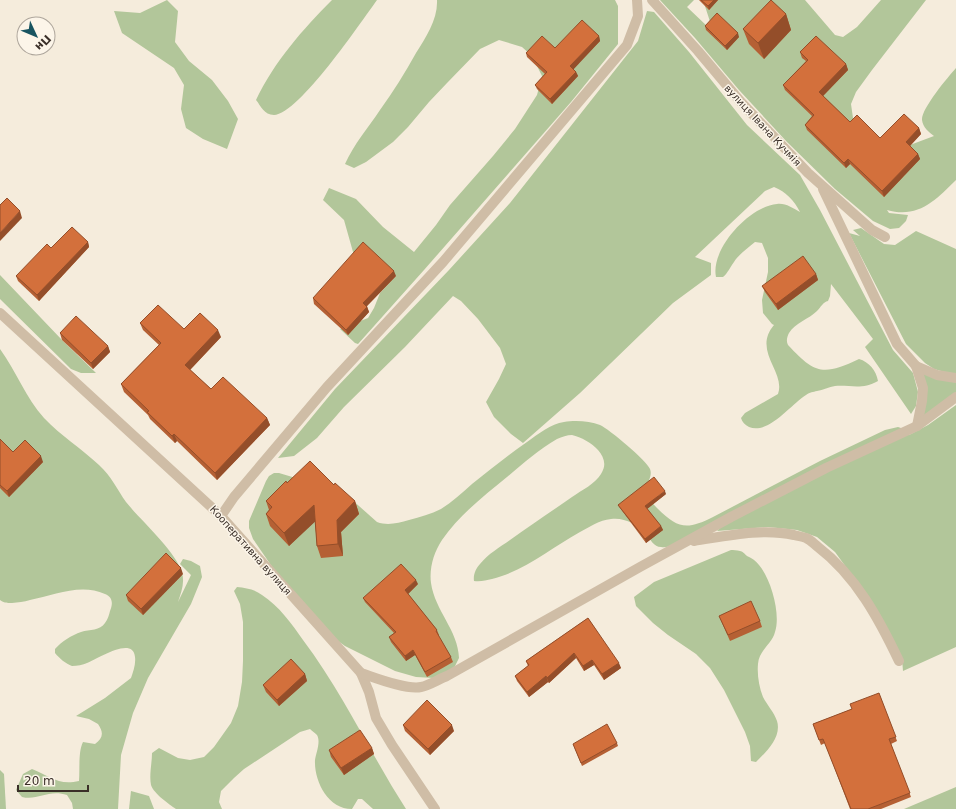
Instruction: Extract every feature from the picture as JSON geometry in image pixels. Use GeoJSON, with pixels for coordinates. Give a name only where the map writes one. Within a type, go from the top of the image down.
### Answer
{"type":"FeatureCollection","features":[{"type":"Feature","properties":{"kind":"street"},"geometry":{"type":"LineString","coordinates":[[221,516],[234,497],[327,387],[443,262],[628,45],[638,16],[637,0]]}},
{"type":"Feature","properties":{"kind":"street","name":"вулиця Івана Кучмія"},"geometry":{"type":"LineString","coordinates":[[652,0],[740,101],[820,184],[872,230],[885,237]]}},
{"type":"Feature","properties":{"kind":"street"},"geometry":{"type":"LineString","coordinates":[[820,184],[897,344],[916,366],[922,388],[922,401],[917,426]]}},
{"type":"Feature","properties":{"kind":"street","name":"Кооперативна вулиця"},"geometry":{"type":"LineString","coordinates":[[0,313],[221,516],[361,673],[369,692],[376,718],[392,745],[435,809]]}},
{"type":"Feature","properties":{"kind":"street"},"geometry":{"type":"LineString","coordinates":[[916,366],[937,375],[956,378]]}},
{"type":"Feature","properties":{"kind":"street"},"geometry":{"type":"LineString","coordinates":[[361,673],[411,687],[421,687],[453,673],[731,517],[877,443],[917,426],[956,397]]}},
{"type":"Feature","properties":{"kind":"street"},"geometry":{"type":"LineString","coordinates":[[686,542],[757,532],[783,533],[806,538],[828,554],[850,577],[869,605],[899,661]]}},
{"type":"Feature","properties":{"kind":"green space"},"geometry":{"type":"Polygon","coordinates":[[[167,0],[178,11],[175,42],[189,61],[212,80],[228,101],[238,119],[227,149],[203,139],[186,128],[181,109],[184,85],[174,68],[122,33],[114,11],[140,13],[167,0]]]}},
{"type":"Feature","properties":{"kind":"green space"},"geometry":{"type":"Polygon","coordinates":[[[332,0],[377,0],[329,65],[298,100],[285,111],[274,115],[268,114],[256,100],[263,86],[280,59],[310,23],[332,0]]]}},
{"type":"Feature","properties":{"kind":"green space"},"geometry":{"type":"Polygon","coordinates":[[[437,0],[615,0],[618,6],[618,44],[571,102],[358,344],[340,329],[368,318],[380,293],[396,276],[355,259],[344,220],[323,200],[329,188],[356,199],[383,227],[414,252],[450,205],[515,129],[537,95],[542,76],[532,56],[522,47],[499,40],[480,49],[393,142],[366,162],[354,168],[345,164],[357,143],[399,82],[427,34],[436,14],[437,0]]]}},
{"type":"Feature","properties":{"kind":"green space"},"geometry":{"type":"Polygon","coordinates":[[[660,0],[694,0],[687,7],[708,27],[715,37],[703,0],[805,0],[835,35],[843,37],[857,27],[881,0],[926,0],[856,92],[851,104],[853,118],[859,127],[872,140],[910,145],[934,136],[926,130],[922,120],[923,115],[936,93],[956,68],[956,180],[934,201],[917,210],[898,212],[887,210],[889,213],[908,215],[906,221],[899,228],[890,229],[873,221],[835,189],[787,142],[660,0]]]}},
{"type":"Feature","properties":{"kind":"green space"},"geometry":{"type":"Polygon","coordinates":[[[647,11],[654,12],[689,52],[747,125],[800,175],[820,210],[893,350],[913,373],[918,392],[916,406],[911,414],[865,347],[873,339],[831,284],[828,301],[823,304],[814,314],[798,324],[789,333],[787,338],[788,345],[805,362],[820,369],[828,370],[859,359],[863,360],[874,370],[878,381],[867,385],[835,386],[807,394],[772,423],[764,427],[749,427],[742,421],[741,418],[745,413],[778,394],[778,378],[766,344],[768,335],[774,325],[763,313],[762,300],[768,272],[768,258],[762,243],[755,242],[738,256],[723,277],[716,277],[716,266],[719,254],[726,242],[734,231],[755,212],[766,207],[783,204],[800,212],[789,197],[774,187],[765,191],[695,257],[711,263],[711,275],[673,303],[580,393],[523,443],[511,434],[494,417],[486,402],[506,364],[500,348],[478,319],[461,301],[453,296],[405,347],[344,407],[317,438],[294,456],[278,458],[335,389],[449,270],[510,203],[638,41],[647,11]]]}},
{"type":"Feature","properties":{"kind":"green space"},"geometry":{"type":"Polygon","coordinates":[[[861,228],[884,244],[895,245],[916,231],[956,249],[956,373],[948,373],[934,369],[925,363],[906,344],[849,233],[860,236],[853,230],[861,228]]]}},
{"type":"Feature","properties":{"kind":"green space"},"geometry":{"type":"Polygon","coordinates":[[[0,275],[96,373],[81,373],[71,369],[0,299],[0,275]]]}},
{"type":"Feature","properties":{"kind":"green space"},"geometry":{"type":"Polygon","coordinates":[[[0,349],[32,402],[44,418],[57,431],[103,469],[132,510],[173,555],[183,577],[178,602],[191,575],[180,564],[183,559],[200,566],[202,577],[191,604],[148,678],[133,713],[121,755],[118,809],[73,809],[72,803],[67,795],[54,793],[28,798],[22,797],[16,790],[23,774],[32,769],[54,780],[65,782],[79,781],[81,746],[83,742],[95,744],[100,740],[102,733],[98,724],[89,719],[76,716],[105,698],[131,678],[135,657],[133,651],[128,648],[121,648],[85,664],[72,666],[63,661],[55,653],[57,646],[70,637],[81,632],[98,629],[103,626],[108,617],[112,603],[108,595],[96,591],[77,590],[21,602],[7,603],[0,600],[0,349]]]}},
{"type":"Feature","properties":{"kind":"green space"},"geometry":{"type":"Polygon","coordinates":[[[921,373],[956,382],[956,393],[922,418],[926,400],[921,373]]]}},
{"type":"Feature","properties":{"kind":"green space"},"geometry":{"type":"Polygon","coordinates":[[[956,405],[956,647],[903,671],[902,659],[851,574],[835,552],[817,537],[797,530],[768,527],[717,531],[719,529],[681,544],[659,547],[654,544],[643,530],[630,522],[620,519],[607,520],[595,524],[569,538],[516,571],[492,579],[474,581],[474,574],[477,568],[490,554],[588,487],[601,474],[604,467],[603,458],[596,447],[583,439],[572,435],[557,439],[525,462],[464,514],[456,522],[439,545],[431,566],[431,583],[437,603],[455,638],[459,658],[454,668],[434,678],[416,677],[395,671],[345,646],[331,636],[275,571],[253,539],[249,528],[249,521],[266,481],[269,476],[274,473],[299,479],[350,498],[377,522],[385,524],[397,523],[441,509],[506,457],[540,433],[549,427],[568,421],[578,421],[600,425],[611,432],[635,453],[650,469],[651,475],[647,485],[647,490],[648,495],[657,508],[677,524],[696,524],[713,517],[820,461],[885,430],[898,427],[909,435],[928,425],[956,405]]]}},
{"type":"Feature","properties":{"kind":"green space"},"geometry":{"type":"Polygon","coordinates":[[[731,550],[742,552],[759,565],[771,588],[776,607],[777,625],[771,640],[759,659],[758,672],[759,685],[763,697],[777,721],[778,727],[772,744],[756,762],[751,761],[750,746],[745,732],[724,690],[710,668],[696,654],[653,623],[636,606],[634,597],[654,582],[731,550]]]}},
{"type":"Feature","properties":{"kind":"green space"},"geometry":{"type":"Polygon","coordinates":[[[237,587],[256,591],[274,604],[290,622],[331,681],[406,809],[373,809],[362,799],[358,799],[352,809],[343,808],[329,799],[317,777],[315,760],[318,738],[317,735],[310,729],[300,732],[244,769],[234,778],[221,791],[219,802],[222,809],[176,809],[155,792],[150,781],[152,753],[159,748],[178,758],[190,760],[204,757],[214,747],[231,723],[238,706],[242,682],[243,622],[240,604],[234,591],[237,587]]]}},
{"type":"Feature","properties":{"kind":"green space"},"geometry":{"type":"Polygon","coordinates":[[[0,770],[4,774],[6,809],[0,809],[0,770]]]}},
{"type":"Feature","properties":{"kind":"green space"},"geometry":{"type":"Polygon","coordinates":[[[956,787],[956,809],[904,809],[956,787]]]}},
{"type":"Feature","properties":{"kind":"green space"},"geometry":{"type":"Polygon","coordinates":[[[131,791],[149,796],[154,809],[129,809],[131,791]]]}},
{"type":"Feature","properties":{"kind":"building"},"geometry":{"type":"Polygon","coordinates":[[[701,0],[714,0],[708,6],[701,0]]]}},
{"type":"Feature","properties":{"kind":"building"},"geometry":{"type":"Polygon","coordinates":[[[771,0],[786,14],[758,43],[743,29],[771,0]]]}},
{"type":"Feature","properties":{"kind":"building"},"geometry":{"type":"Polygon","coordinates":[[[717,13],[738,33],[725,46],[705,26],[717,13]]]}},
{"type":"Feature","properties":{"kind":"building"},"geometry":{"type":"Polygon","coordinates":[[[582,20],[599,36],[570,66],[576,72],[550,99],[535,85],[547,72],[526,53],[542,36],[555,48],[582,20]]]}},
{"type":"Feature","properties":{"kind":"building"},"geometry":{"type":"Polygon","coordinates":[[[816,36],[846,64],[819,92],[850,122],[857,115],[880,138],[904,114],[919,128],[906,142],[918,154],[882,191],[848,159],[844,163],[805,125],[814,115],[783,85],[808,60],[800,52],[816,36]]]}},
{"type":"Feature","properties":{"kind":"building"},"geometry":{"type":"Polygon","coordinates":[[[7,198],[20,211],[0,233],[0,205],[7,198]]]}},
{"type":"Feature","properties":{"kind":"building"},"geometry":{"type":"Polygon","coordinates":[[[72,227],[88,242],[37,295],[16,276],[47,244],[51,248],[72,227]]]}},
{"type":"Feature","properties":{"kind":"building"},"geometry":{"type":"Polygon","coordinates":[[[363,242],[394,271],[363,303],[367,307],[346,330],[313,298],[363,242]]]}},
{"type":"Feature","properties":{"kind":"building"},"geometry":{"type":"Polygon","coordinates":[[[803,256],[816,274],[776,304],[762,286],[803,256]]]}},
{"type":"Feature","properties":{"kind":"building"},"geometry":{"type":"Polygon","coordinates":[[[158,305],[184,329],[200,313],[218,330],[185,365],[211,389],[223,377],[267,418],[215,473],[174,434],[172,436],[121,384],[161,343],[140,323],[158,305]]]}},
{"type":"Feature","properties":{"kind":"building"},"geometry":{"type":"Polygon","coordinates":[[[76,316],[108,346],[91,363],[60,333],[76,316]]]}},
{"type":"Feature","properties":{"kind":"building"},"geometry":{"type":"Polygon","coordinates":[[[0,439],[13,452],[25,440],[41,456],[7,491],[0,485],[0,439]]]}},
{"type":"Feature","properties":{"kind":"building"},"geometry":{"type":"Polygon","coordinates":[[[310,461],[334,485],[335,483],[355,501],[337,520],[338,544],[317,546],[314,505],[284,533],[266,514],[272,507],[266,501],[286,481],[287,483],[310,461]]]}},
{"type":"Feature","properties":{"kind":"building"},"geometry":{"type":"Polygon","coordinates":[[[654,477],[665,491],[645,506],[661,526],[645,539],[618,505],[654,477]]]}},
{"type":"Feature","properties":{"kind":"building"},"geometry":{"type":"Polygon","coordinates":[[[166,553],[181,568],[141,609],[126,595],[166,553]]]}},
{"type":"Feature","properties":{"kind":"building"},"geometry":{"type":"Polygon","coordinates":[[[401,564],[416,580],[405,590],[437,630],[436,631],[451,657],[425,672],[413,650],[405,656],[389,637],[396,632],[363,598],[401,564]]]}},
{"type":"Feature","properties":{"kind":"building"},"geometry":{"type":"Polygon","coordinates":[[[751,601],[760,621],[728,635],[719,616],[751,601]]]}},
{"type":"Feature","properties":{"kind":"building"},"geometry":{"type":"Polygon","coordinates":[[[588,618],[619,663],[602,674],[592,660],[583,666],[574,653],[547,678],[546,676],[527,692],[515,676],[529,665],[526,661],[588,618]]]}},
{"type":"Feature","properties":{"kind":"building"},"geometry":{"type":"Polygon","coordinates":[[[291,659],[305,674],[277,700],[263,685],[291,659]]]}},
{"type":"Feature","properties":{"kind":"building"},"geometry":{"type":"Polygon","coordinates":[[[879,693],[896,737],[889,739],[910,793],[868,809],[851,809],[823,739],[819,740],[813,724],[852,709],[850,704],[879,693]]]}},
{"type":"Feature","properties":{"kind":"building"},"geometry":{"type":"Polygon","coordinates":[[[427,700],[452,725],[428,749],[403,725],[427,700]]]}},
{"type":"Feature","properties":{"kind":"building"},"geometry":{"type":"Polygon","coordinates":[[[607,724],[617,743],[581,763],[573,744],[607,724]]]}},
{"type":"Feature","properties":{"kind":"building"},"geometry":{"type":"Polygon","coordinates":[[[360,730],[372,748],[341,768],[329,750],[360,730]]]}}]}
